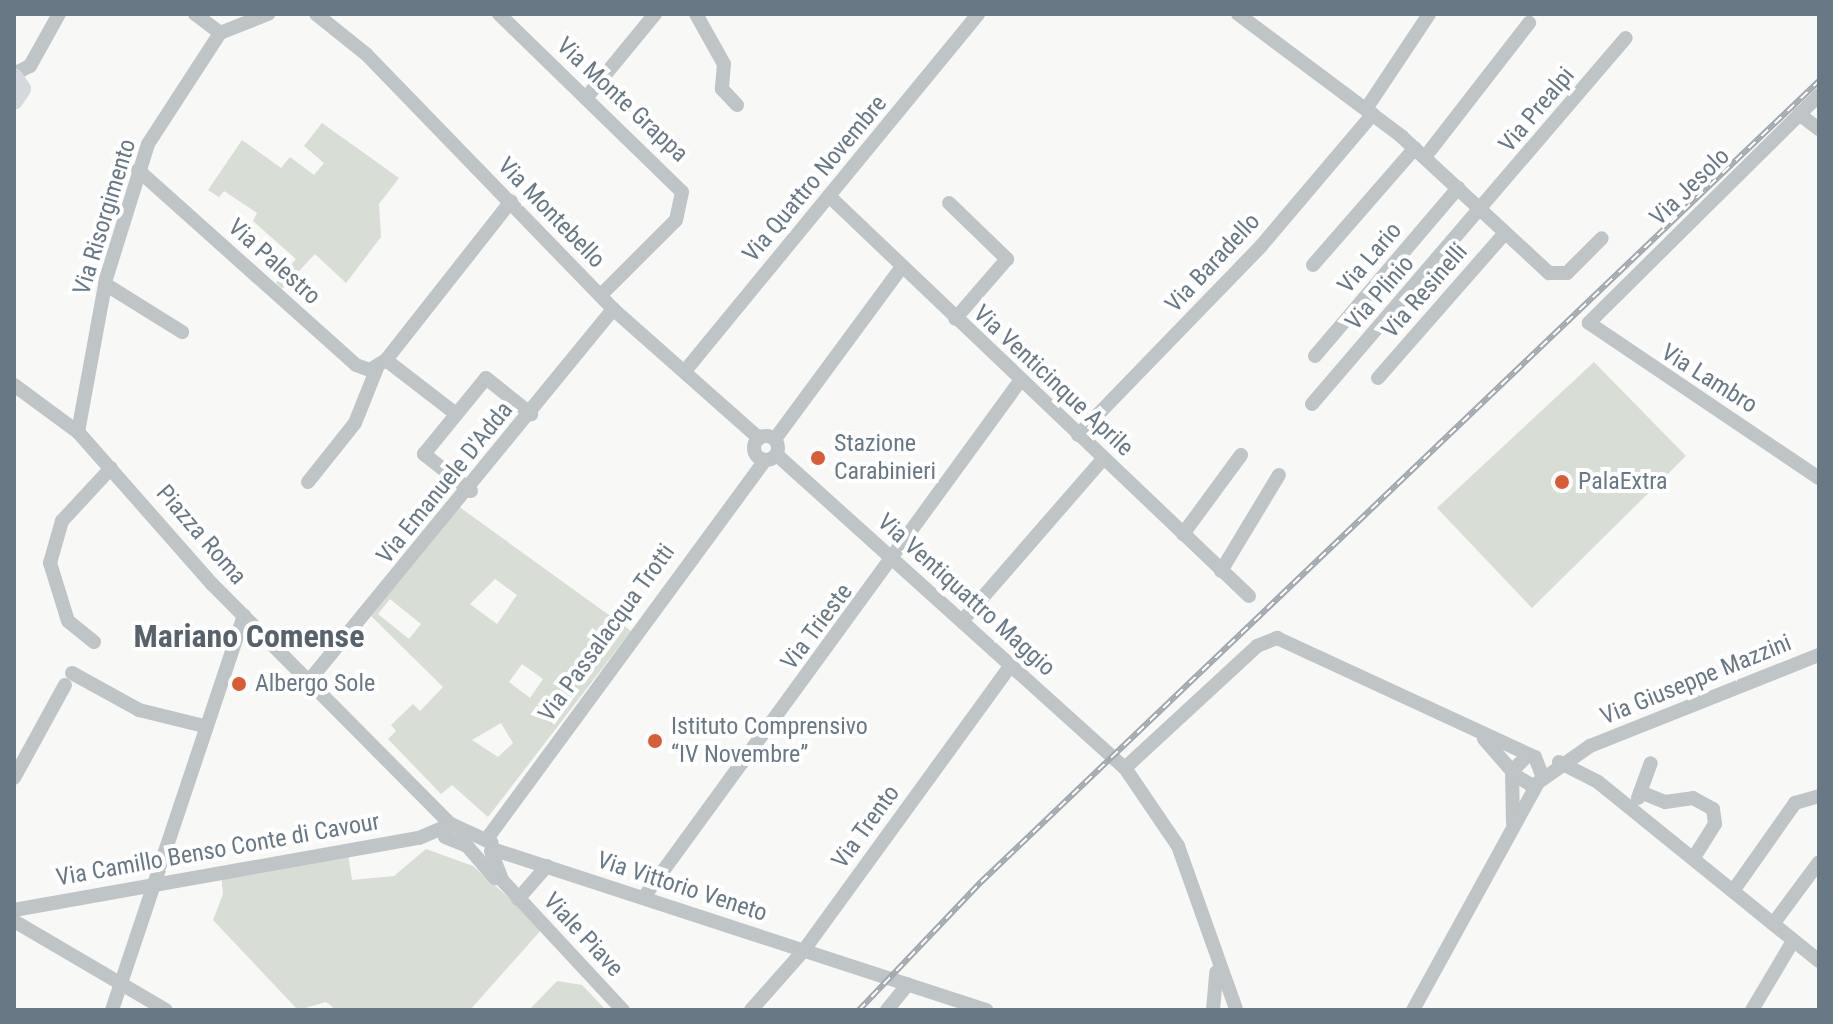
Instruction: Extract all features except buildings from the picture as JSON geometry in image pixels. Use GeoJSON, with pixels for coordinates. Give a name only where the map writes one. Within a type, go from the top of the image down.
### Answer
{"type":"FeatureCollection","features":[{"type":"Feature","properties":{"kind":"main road"},"geometry":{"type":"LineString","coordinates":[[14,76],[22,89],[14,101]]}},
{"type":"Feature","properties":{"kind":"street"},"geometry":{"type":"LineString","coordinates":[[14,76],[30,66],[59,14]]}},
{"type":"Feature","properties":{"kind":"street"},"geometry":{"type":"LineString","coordinates":[[195,14],[220,33],[268,14]]}},
{"type":"Feature","properties":{"kind":"street","name":"Via Montebello"},"geometry":{"type":"LineString","coordinates":[[316,14],[357,45],[613,309],[759,438]]}},
{"type":"Feature","properties":{"kind":"street","name":"Via Monte Grappa"},"geometry":{"type":"LineString","coordinates":[[499,14],[677,183],[684,199],[676,220],[600,296]]}},
{"type":"Feature","properties":{"kind":"street"},"geometry":{"type":"LineString","coordinates":[[586,98],[617,70],[655,14]]}},
{"type":"Feature","properties":{"kind":"street"},"geometry":{"type":"LineString","coordinates":[[696,14],[724,64],[723,91],[737,105]]}},
{"type":"Feature","properties":{"kind":"street","name":"Via Quattro Novembre"},"geometry":{"type":"LineString","coordinates":[[685,371],[978,14]]}},
{"type":"Feature","properties":{"kind":"street"},"geometry":{"type":"LineString","coordinates":[[1238,14],[1257,20],[1420,153],[1505,233],[1557,275],[1602,238]]}},
{"type":"Feature","properties":{"kind":"street","name":"Via Baradello"},"geometry":{"type":"LineString","coordinates":[[1078,435],[1261,246],[1369,112],[1429,14]]}},
{"type":"Feature","properties":{"kind":"street"},"geometry":{"type":"LineString","coordinates":[[1313,265],[1420,153],[1529,23]]}},
{"type":"Feature","properties":{"kind":"street","name":"Via Risorgimento"},"geometry":{"type":"LineString","coordinates":[[78,432],[105,284],[138,170],[160,120],[220,33]]}},
{"type":"Feature","properties":{"kind":"street","name":"Via Prealpi"},"geometry":{"type":"LineString","coordinates":[[1482,211],[1626,38]]}},
{"type":"Feature","properties":{"kind":"street","name":"Via Jesolo"},"geometry":{"type":"LineString","coordinates":[[1592,312],[1819,95]]}},
{"type":"Feature","properties":{"kind":"street"},"geometry":{"type":"LineString","coordinates":[[1799,114],[1819,129]]}},
{"type":"Feature","properties":{"kind":"street","name":"Via Palestro"},"geometry":{"type":"LineString","coordinates":[[138,170],[356,365],[381,364],[456,414]]}},
{"type":"Feature","properties":{"kind":"street","name":"Via Lario"},"geometry":{"type":"LineString","coordinates":[[1315,356],[1458,188]]}},
{"type":"Feature","properties":{"kind":"street","name":"Via Venticinque Aprile"},"geometry":{"type":"LineString","coordinates":[[829,196],[901,268],[1249,596]]}},
{"type":"Feature","properties":{"kind":"street"},"geometry":{"type":"LineString","coordinates":[[308,482],[355,423],[381,364],[511,201]]}},
{"type":"Feature","properties":{"kind":"street"},"geometry":{"type":"LineString","coordinates":[[949,203],[1007,259],[955,319]]}},
{"type":"Feature","properties":{"kind":"street","name":"Via Plinio"},"geometry":{"type":"LineString","coordinates":[[1312,404],[1482,211]]}},
{"type":"Feature","properties":{"kind":"street","name":"Via Resinelli"},"geometry":{"type":"LineString","coordinates":[[1378,378],[1505,233]]}},
{"type":"Feature","properties":{"kind":"street"},"geometry":{"type":"LineString","coordinates":[[775,439],[759,438],[754,450],[771,457],[775,439],[901,268]]}},
{"type":"Feature","properties":{"kind":"street"},"geometry":{"type":"LineString","coordinates":[[105,284],[182,332]]}},
{"type":"Feature","properties":{"kind":"street","name":"Via Emanuele D'Adda"},"geometry":{"type":"LineString","coordinates":[[308,682],[471,491],[613,309]]}},
{"type":"Feature","properties":{"kind":"street","name":"Via Lambro"},"geometry":{"type":"LineString","coordinates":[[1592,312],[1593,331],[1819,478]]}},
{"type":"Feature","properties":{"kind":"street"},"geometry":{"type":"LineString","coordinates":[[471,491],[424,454],[486,378],[531,414]]}},
{"type":"Feature","properties":{"kind":"street","name":"Via Trieste"},"geometry":{"type":"LineString","coordinates":[[644,897],[895,560],[1020,381]]}},
{"type":"Feature","properties":{"kind":"street","name":"Piazza Roma"},"geometry":{"type":"LineString","coordinates":[[14,385],[78,432],[244,616],[447,830]]}},
{"type":"Feature","properties":{"kind":"street"},"geometry":{"type":"LineString","coordinates":[[1183,534],[1241,455]]}},
{"type":"Feature","properties":{"kind":"street","name":"Via Ventiquattro Maggio"},"geometry":{"type":"LineString","coordinates":[[771,457],[895,560],[1125,768],[1178,846],[1215,964]]}},
{"type":"Feature","properties":{"kind":"street","name":"Via Passalacqua Trotti"},"geometry":{"type":"LineString","coordinates":[[487,848],[771,457]]}},
{"type":"Feature","properties":{"kind":"street"},"geometry":{"type":"LineString","coordinates":[[963,620],[1103,459]]}},
{"type":"Feature","properties":{"kind":"street"},"geometry":{"type":"LineString","coordinates":[[94,642],[68,621],[50,563],[62,521],[111,468]]}},
{"type":"Feature","properties":{"kind":"street"},"geometry":{"type":"LineString","coordinates":[[1221,571],[1279,475]]}},
{"type":"Feature","properties":{"kind":"street"},"geometry":{"type":"LineString","coordinates":[[112,1010],[127,981],[161,879],[204,726],[244,616]]}},
{"type":"Feature","properties":{"kind":"street"},"geometry":{"type":"LineString","coordinates":[[1125,768],[1257,646],[1277,638],[1531,756],[1540,781],[1521,785],[1475,731]]}},
{"type":"Feature","properties":{"kind":"street","name":"Via Giuseppe Mazzini"},"geometry":{"type":"LineString","coordinates":[[1413,1010],[1540,781],[1559,762],[1819,655]]}},
{"type":"Feature","properties":{"kind":"street","name":"Via Trento"},"geometry":{"type":"LineString","coordinates":[[751,1010],[804,950],[1011,665]]}},
{"type":"Feature","properties":{"kind":"street"},"geometry":{"type":"LineString","coordinates":[[14,778],[68,679],[139,710],[204,726]]}},
{"type":"Feature","properties":{"kind":"street"},"geometry":{"type":"LineString","coordinates":[[1585,751],[1598,782]]}},
{"type":"Feature","properties":{"kind":"street","name":"Via Giuseppe Mazzini"},"geometry":{"type":"LineString","coordinates":[[1531,756],[1585,751]]}},
{"type":"Feature","properties":{"kind":"street"},"geometry":{"type":"LineString","coordinates":[[1510,838],[1513,773],[1531,756]]}},
{"type":"Feature","properties":{"kind":"street"},"geometry":{"type":"LineString","coordinates":[[1559,762],[1598,782],[1819,961]]}},
{"type":"Feature","properties":{"kind":"street"},"geometry":{"type":"LineString","coordinates":[[1634,810],[1651,763]]}},
{"type":"Feature","properties":{"kind":"street"},"geometry":{"type":"LineString","coordinates":[[1640,792],[1665,802],[1690,798],[1713,809],[1715,824],[1693,859]]}},
{"type":"Feature","properties":{"kind":"street"},"geometry":{"type":"LineString","coordinates":[[1733,891],[1795,803],[1819,796]]}},
{"type":"Feature","properties":{"kind":"street"},"geometry":{"type":"LineString","coordinates":[[447,830],[487,848]]}},
{"type":"Feature","properties":{"kind":"street"},"geometry":{"type":"LineString","coordinates":[[447,830],[487,848]]}},
{"type":"Feature","properties":{"kind":"street","name":"Via Camillo Benso Conte di Cavour"},"geometry":{"type":"LineString","coordinates":[[14,910],[161,879],[431,836],[447,830]]}},
{"type":"Feature","properties":{"kind":"street","name":"Via Vittorio Veneto"},"geometry":{"type":"LineString","coordinates":[[487,848],[986,1010]]}},
{"type":"Feature","properties":{"kind":"street","name":"Viale Piave"},"geometry":{"type":"LineString","coordinates":[[487,848],[514,895],[623,1010]]}},
{"type":"Feature","properties":{"kind":"street"},"geometry":{"type":"LineString","coordinates":[[1773,924],[1819,862]]}},
{"type":"Feature","properties":{"kind":"street"},"geometry":{"type":"LineString","coordinates":[[514,895],[547,866]]}},
{"type":"Feature","properties":{"kind":"street"},"geometry":{"type":"LineString","coordinates":[[14,921],[127,981],[166,1010]]}},
{"type":"Feature","properties":{"kind":"street"},"geometry":{"type":"LineString","coordinates":[[1752,1010],[1793,941]]}},
{"type":"Feature","properties":{"kind":"street"},"geometry":{"type":"LineString","coordinates":[[1215,964],[1236,1010],[1215,1010],[1215,964]]}},
{"type":"Feature","properties":{"kind":"street"},"geometry":{"type":"LineString","coordinates":[[887,1010],[908,984]]}},
{"type":"Feature","properties":{"kind":"shaded area"},"geometry":{"type":"Polygon","coordinates":[[[322,123],[399,178],[379,204],[381,237],[346,283],[315,254],[282,289],[276,283],[296,259],[253,221],[257,213],[224,191],[219,197],[208,190],[242,140],[281,168],[290,157],[314,175],[324,163],[304,146],[322,123]]]}},
{"type":"Feature","properties":{"kind":"shaded area","name":"PalaExtra"},"geometry":{"type":"Polygon","coordinates":[[[1594,362],[1686,456],[1532,608],[1437,508],[1594,362]]]}},
{"type":"Feature","properties":{"kind":"shaded area"},"geometry":{"type":"Polygon","coordinates":[[[458,506],[631,631],[488,817],[452,785],[441,794],[388,739],[396,731],[391,725],[413,704],[420,711],[443,687],[371,616],[458,506]],[[495,579],[470,604],[497,624],[517,595],[495,579]],[[390,599],[378,614],[409,639],[421,624],[390,599]],[[522,664],[509,682],[530,698],[543,679],[522,664]],[[501,723],[472,740],[498,757],[513,743],[501,723]]]}},
{"type":"Feature","properties":{"kind":"shaded area"},"geometry":{"type":"Polygon","coordinates":[[[426,849],[473,866],[543,928],[470,1010],[336,1010],[326,1002],[298,1010],[213,920],[223,894],[221,872],[348,853],[352,880],[394,876],[426,849]]]}},
{"type":"Feature","properties":{"kind":"shaded area"},"geometry":{"type":"Polygon","coordinates":[[[557,981],[582,985],[606,1010],[529,1010],[557,981]]]}},
{"type":"Feature","properties":{"kind":"railway"},"geometry":{"type":"LineString","coordinates":[[859,1010],[981,882],[1819,81]]}},
{"type":"Feature","properties":{"kind":"place","name":"Stazione Carabinieri"},"geometry":{"type":"Point","coordinates":[818,458]}},
{"type":"Feature","properties":{"kind":"place","name":"PalaExtra"},"geometry":{"type":"Point","coordinates":[1562,482]}},
{"type":"Feature","properties":{"kind":"place","name":"Albergo Sole"},"geometry":{"type":"Point","coordinates":[239,684]}},
{"type":"Feature","properties":{"kind":"place","name":"Istituto Comprensivo “IV Novembre”"},"geometry":{"type":"Point","coordinates":[655,741]}},
{"type":"Feature","properties":{"kind":"district","name":"Mariano Comense"},"geometry":{"type":"Point","coordinates":[249,636]}}]}
